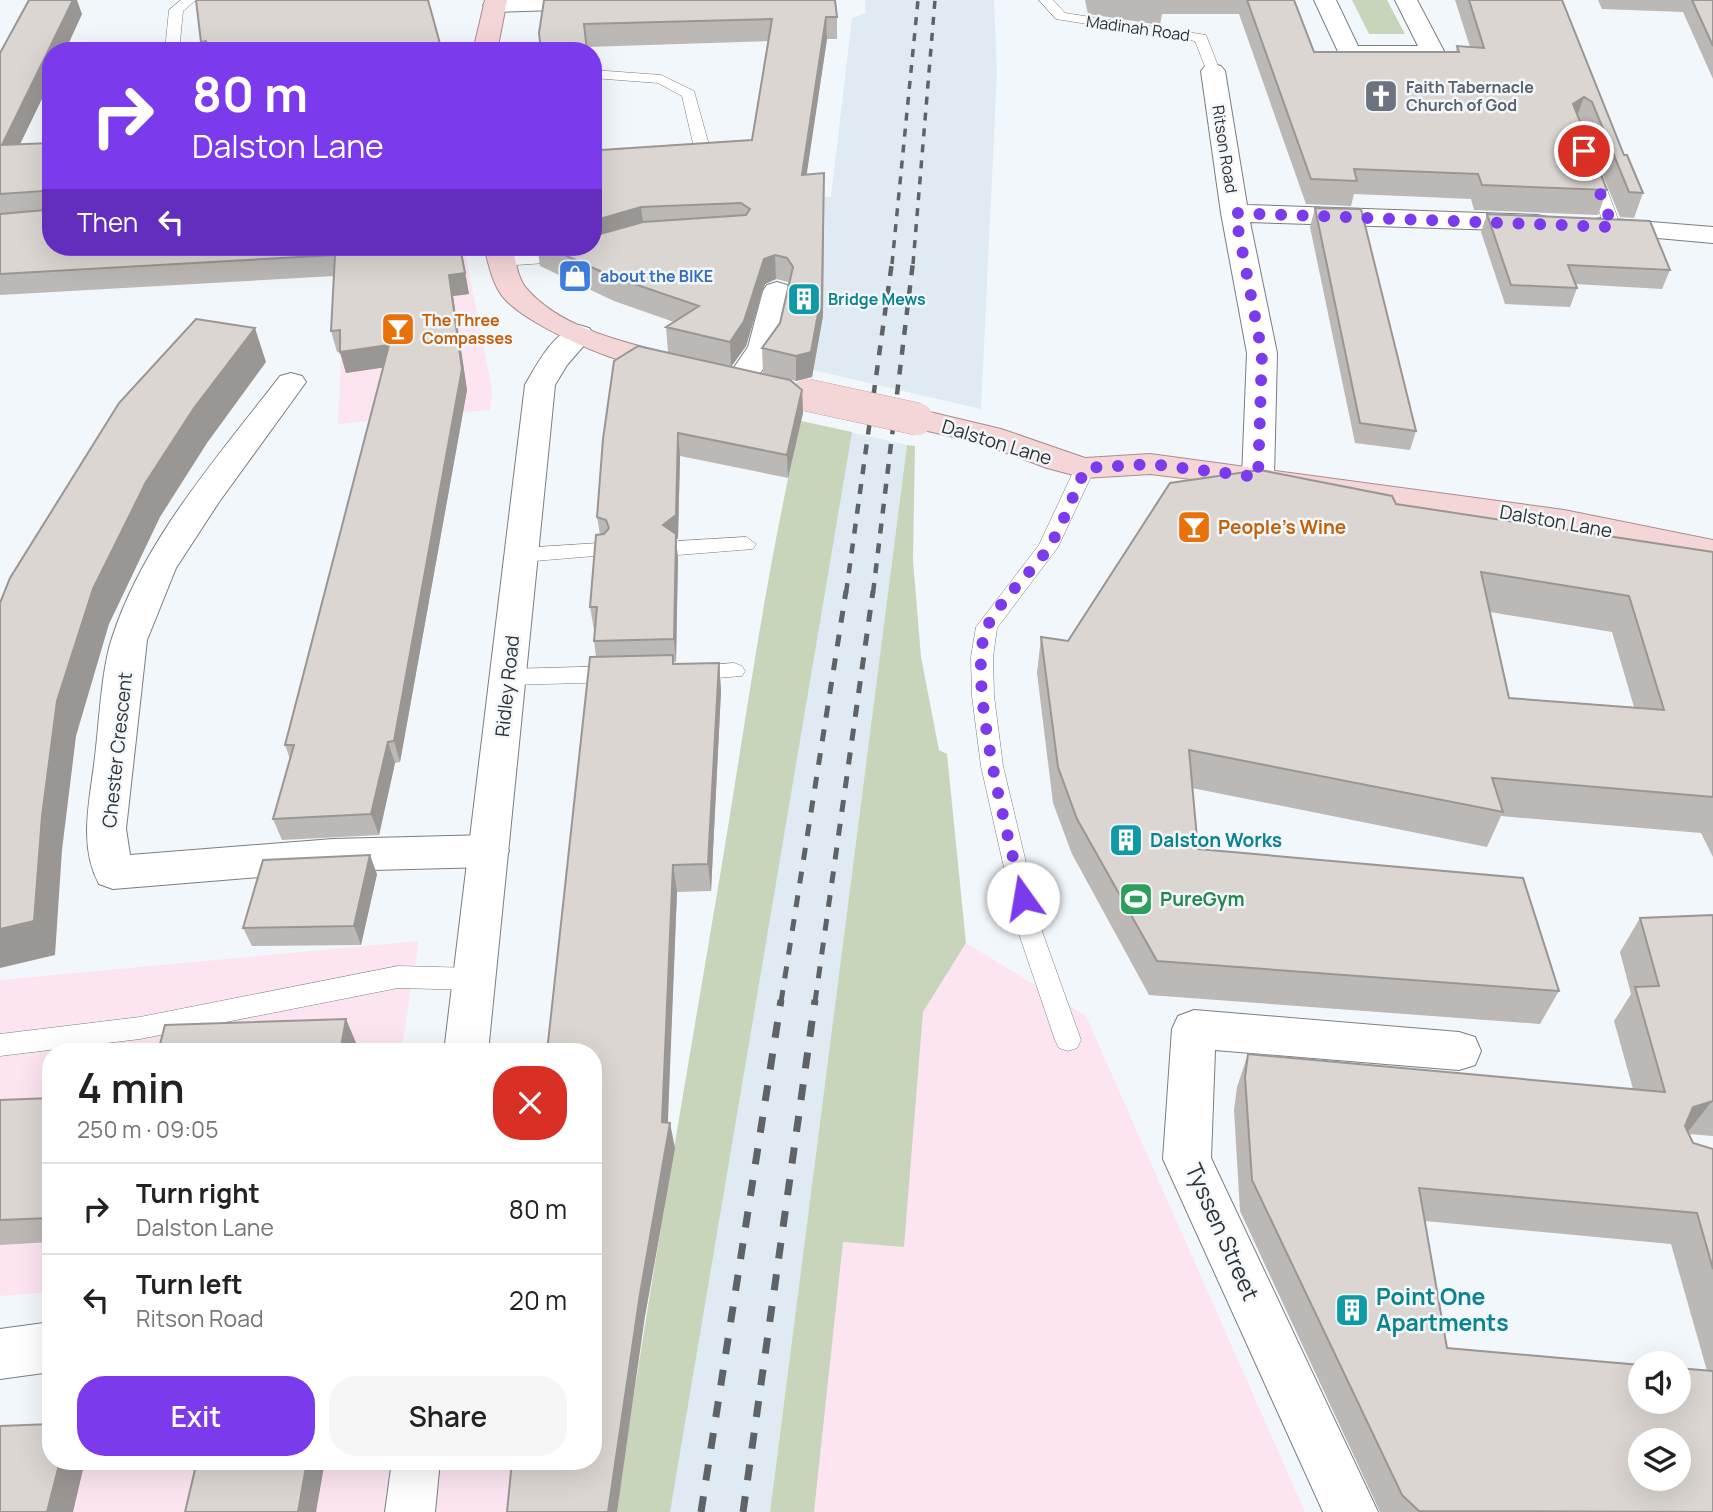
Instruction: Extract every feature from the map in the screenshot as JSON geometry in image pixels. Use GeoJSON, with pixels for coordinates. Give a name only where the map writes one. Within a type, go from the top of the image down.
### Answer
{"type":"FeatureCollection","features":[{"type":"Feature","properties":{"kind":"main road"},"geometry":{"type":"LineString","coordinates":[[487,42],[495,3]]}},
{"type":"Feature","properties":{"kind":"main road","name":"Dalston Lane"},"geometry":{"type":"LineString","coordinates":[[501,256],[512,290],[534,312],[579,334],[650,358],[990,436],[1058,461],[1086,468],[1150,464],[1258,477],[1564,521],[1713,551]]}},
{"type":"Feature","properties":{"kind":"street"},"geometry":{"type":"LineString","coordinates":[[495,3],[654,0]]}},
{"type":"Feature","properties":{"kind":"street"},"geometry":{"type":"LineString","coordinates":[[1325,0],[1349,53],[1433,53],[1406,0]]}},
{"type":"Feature","properties":{"kind":"street","name":"Ritson Road"},"geometry":{"type":"LineString","coordinates":[[1213,71],[1235,213],[1262,353],[1258,477]]}},
{"type":"Feature","properties":{"kind":"street"},"geometry":{"type":"LineString","coordinates":[[1235,213],[1566,224],[1713,234]]}},
{"type":"Feature","properties":{"kind":"street"},"geometry":{"type":"LineString","coordinates":[[719,374],[763,346],[777,291]]}},
{"type":"Feature","properties":{"kind":"street","name":"Ridley Road"},"geometry":{"type":"LineString","coordinates":[[467,1043],[540,385],[554,361],[579,334]]}},
{"type":"Feature","properties":{"kind":"street","name":"Chester Crescent"},"geometry":{"type":"LineString","coordinates":[[291,382],[207,495],[159,568],[129,640],[106,828],[113,873],[333,855],[489,850]]}},
{"type":"Feature","properties":{"kind":"street","name":"Tyssen Street"},"geometry":{"type":"LineString","coordinates":[[1351,1512],[1187,1159],[1194,1030],[1458,1051]]}},
{"type":"Feature","properties":{"kind":"street"},"geometry":{"type":"LineString","coordinates":[[0,1354],[42,1348]]}},
{"type":"Feature","properties":{"kind":"street"},"geometry":{"type":"LineString","coordinates":[[410,1512],[415,1470]]}},
{"type":"Feature","properties":{"kind":"lane"},"geometry":{"type":"LineString","coordinates":[[173,42],[176,10],[189,0]]}},
{"type":"Feature","properties":{"kind":"lane","name":"Madinah Road"},"geometry":{"type":"LineString","coordinates":[[1046,0],[1061,16],[1201,38],[1213,71]]}},
{"type":"Feature","properties":{"kind":"lane"},"geometry":{"type":"LineString","coordinates":[[602,75],[661,79],[689,94],[704,156]]}},
{"type":"Feature","properties":{"kind":"lane"},"geometry":{"type":"LineString","coordinates":[[1584,151],[1613,227]]}},
{"type":"Feature","properties":{"kind":"lane"},"geometry":{"type":"LineString","coordinates":[[1068,1040],[1031,934],[992,766],[982,696],[982,657],[987,627],[1048,547],[1086,468]]}},
{"type":"Feature","properties":{"kind":"lane"},"geometry":{"type":"LineString","coordinates":[[678,548],[746,544]]}},
{"type":"Feature","properties":{"kind":"lane"},"geometry":{"type":"LineString","coordinates":[[522,555],[600,550]]}},
{"type":"Feature","properties":{"kind":"lane"},"geometry":{"type":"LineString","coordinates":[[668,673],[734,671]]}},
{"type":"Feature","properties":{"kind":"lane"},"geometry":{"type":"LineString","coordinates":[[509,677],[641,673]]}},
{"type":"Feature","properties":{"kind":"lane"},"geometry":{"type":"LineString","coordinates":[[0,1045],[140,1027],[398,977],[474,979]]}},
{"type":"Feature","properties":{"kind":"shaded area"},"geometry":{"type":"Polygon","coordinates":[[[865,0],[994,0],[997,72],[981,409],[813,370],[823,316],[824,197],[831,197],[852,18],[866,13],[865,0]]]}},
{"type":"Feature","properties":{"kind":"shaded area"},"geometry":{"type":"Polygon","coordinates":[[[351,256],[466,256],[492,389],[490,410],[338,424],[341,356],[337,352],[351,256]]]}},
{"type":"Feature","properties":{"kind":"shaded area"},"geometry":{"type":"Polygon","coordinates":[[[801,421],[907,445],[770,1512],[616,1512],[749,700],[788,478],[801,421]]]}},
{"type":"Feature","properties":{"kind":"shaded area"},"geometry":{"type":"Polygon","coordinates":[[[419,941],[402,1043],[42,1043],[42,1293],[0,1296],[0,980],[419,941]]]}},
{"type":"Feature","properties":{"kind":"shaded area"},"geometry":{"type":"Polygon","coordinates":[[[966,943],[1086,1016],[1305,1512],[814,1512],[843,1241],[904,1247],[923,1012],[966,943]]]}},
{"type":"Feature","properties":{"kind":"shaded area"},"geometry":{"type":"Polygon","coordinates":[[[42,1470],[597,1470],[616,1512],[0,1512],[42,1470]]]}},
{"type":"Feature","properties":{"kind":"green space"},"geometry":{"type":"Polygon","coordinates":[[[1352,0],[1387,0],[1405,34],[1369,34],[1352,0]]]}},
{"type":"Feature","properties":{"kind":"green space"},"geometry":{"type":"Polygon","coordinates":[[[801,421],[852,432],[670,1512],[616,1512],[757,645],[777,532],[801,421]]]}},
{"type":"Feature","properties":{"kind":"green space"},"geometry":{"type":"Polygon","coordinates":[[[907,445],[915,446],[913,560],[921,657],[939,750],[947,754],[966,943],[923,1012],[904,1247],[843,1242],[814,1512],[770,1512],[907,445]]]}},
{"type":"Feature","properties":{"kind":"building"},"geometry":{"type":"Polygon","coordinates":[[[29,0],[73,0],[52,42],[42,42],[42,63],[2,145],[42,143],[42,191],[0,194],[0,53],[29,0]]]}},
{"type":"Feature","properties":{"kind":"building"},"geometry":{"type":"Polygon","coordinates":[[[196,0],[428,0],[440,42],[206,41],[201,42],[196,0]]]}},
{"type":"Feature","properties":{"kind":"building"},"geometry":{"type":"Polygon","coordinates":[[[544,0],[835,0],[837,17],[826,17],[802,175],[824,173],[822,292],[811,352],[796,356],[762,348],[780,323],[793,267],[787,258],[775,255],[764,259],[744,321],[730,342],[666,327],[699,306],[611,276],[567,256],[602,256],[602,233],[643,222],[746,215],[750,209],[741,203],[641,207],[602,218],[602,150],[752,140],[772,19],[584,24],[586,42],[540,42],[544,0]]]}},
{"type":"Feature","properties":{"kind":"building"},"geometry":{"type":"Polygon","coordinates":[[[1247,0],[1294,0],[1314,52],[1459,52],[1457,46],[1484,48],[1469,0],[1562,0],[1624,155],[1627,155],[1643,193],[1629,192],[1592,102],[1584,97],[1573,104],[1607,190],[1482,185],[1478,174],[1354,169],[1357,181],[1311,179],[1247,0]]]}},
{"type":"Feature","properties":{"kind":"building"},"geometry":{"type":"Polygon","coordinates":[[[1692,0],[1713,0],[1713,46],[1692,0]]]}},
{"type":"Feature","properties":{"kind":"building"},"geometry":{"type":"Polygon","coordinates":[[[1315,208],[1361,209],[1416,431],[1360,423],[1315,208]]]}},
{"type":"Feature","properties":{"kind":"building"},"geometry":{"type":"Polygon","coordinates":[[[42,210],[42,256],[317,256],[0,274],[0,214],[42,210]]]}},
{"type":"Feature","properties":{"kind":"building"},"geometry":{"type":"Polygon","coordinates":[[[1487,214],[1650,221],[1670,270],[1568,265],[1577,288],[1511,285],[1487,214]]]}},
{"type":"Feature","properties":{"kind":"building"},"geometry":{"type":"Polygon","coordinates":[[[335,256],[462,256],[465,273],[449,275],[462,369],[394,741],[388,742],[371,814],[273,819],[294,745],[285,745],[389,345],[340,352],[340,330],[331,331],[335,256]]]}},
{"type":"Feature","properties":{"kind":"building"},"geometry":{"type":"Polygon","coordinates":[[[196,319],[255,328],[194,408],[146,482],[93,589],[57,701],[42,816],[34,921],[0,929],[0,603],[10,578],[119,403],[196,319]]]}},
{"type":"Feature","properties":{"kind":"building"},"geometry":{"type":"Polygon","coordinates":[[[638,346],[790,380],[802,390],[787,455],[678,433],[676,515],[663,525],[676,534],[674,639],[594,641],[597,607],[590,607],[596,535],[604,534],[609,528],[606,520],[597,517],[603,439],[614,361],[638,346]]]}},
{"type":"Feature","properties":{"kind":"building"},"geometry":{"type":"Polygon","coordinates":[[[1260,470],[1392,496],[1396,504],[1713,552],[1713,797],[1492,778],[1503,812],[1189,750],[1198,849],[1523,878],[1559,991],[1157,961],[1077,819],[1058,767],[1041,637],[1068,641],[1170,483],[1260,470]],[[1481,572],[1509,698],[1664,710],[1629,596],[1481,572]]]}},
{"type":"Feature","properties":{"kind":"building"},"geometry":{"type":"Polygon","coordinates":[[[673,655],[673,664],[719,663],[708,864],[673,865],[662,1122],[670,1123],[640,1294],[608,1512],[507,1512],[511,1470],[602,1470],[602,1043],[548,1043],[590,657],[673,655]]]}},
{"type":"Feature","properties":{"kind":"building"},"geometry":{"type":"Polygon","coordinates":[[[370,855],[354,926],[243,928],[263,860],[370,855]]]}},
{"type":"Feature","properties":{"kind":"building","name":"Point One Apartments"},"geometry":{"type":"Polygon","coordinates":[[[1713,915],[1713,1101],[1693,1107],[1685,1126],[1693,1143],[1713,1149],[1713,1269],[1697,1213],[1419,1188],[1447,1348],[1628,1364],[1628,1414],[1691,1414],[1691,1369],[1713,1371],[1713,1512],[1419,1511],[1402,1495],[1252,1180],[1245,1077],[1248,1054],[1665,1092],[1635,987],[1659,986],[1640,918],[1713,915]]]}},
{"type":"Feature","properties":{"kind":"building"},"geometry":{"type":"Polygon","coordinates":[[[346,1019],[342,1043],[160,1043],[165,1025],[346,1019]]]}},
{"type":"Feature","properties":{"kind":"building"},"geometry":{"type":"Polygon","coordinates":[[[42,1098],[42,1218],[0,1220],[0,1100],[42,1098]]]}},
{"type":"Feature","properties":{"kind":"building"},"geometry":{"type":"Polygon","coordinates":[[[42,1424],[42,1470],[58,1470],[47,1512],[0,1512],[0,1426],[42,1424]]]}},
{"type":"Feature","properties":{"kind":"building"},"geometry":{"type":"Polygon","coordinates":[[[195,1470],[305,1470],[298,1512],[185,1512],[195,1470]]]}},
{"type":"Feature","properties":{"kind":"railway"},"geometry":{"type":"LineString","coordinates":[[892,264],[918,0]]}},
{"type":"Feature","properties":{"kind":"railway"},"geometry":{"type":"LineString","coordinates":[[913,264],[935,0]]}},
{"type":"Feature","properties":{"kind":"railway"},"geometry":{"type":"LineString","coordinates":[[846,593],[892,262]]}},
{"type":"Feature","properties":{"kind":"railway"},"geometry":{"type":"LineString","coordinates":[[873,593],[913,262]]}},
{"type":"Feature","properties":{"kind":"railway"},"geometry":{"type":"LineString","coordinates":[[781,1002],[846,591]]}},
{"type":"Feature","properties":{"kind":"railway"},"geometry":{"type":"LineString","coordinates":[[815,1002],[873,591]]}},
{"type":"Feature","properties":{"kind":"railway"},"geometry":{"type":"LineString","coordinates":[[701,1512],[781,1000]]}},
{"type":"Feature","properties":{"kind":"railway"},"geometry":{"type":"LineString","coordinates":[[743,1512],[815,1000]]}},
{"type":"Feature","properties":{"kind":"place","name":"Faith Tabernacle Church of God"},"geometry":{"type":"Point","coordinates":[1381,96]}},
{"type":"Feature","properties":{"kind":"place","name":"about the BIKE"},"geometry":{"type":"Point","coordinates":[575,276]}},
{"type":"Feature","properties":{"kind":"place","name":"Bridge Mews"},"geometry":{"type":"Point","coordinates":[804,299]}},
{"type":"Feature","properties":{"kind":"place","name":"The Three Compasses"},"geometry":{"type":"Point","coordinates":[398,329]}},
{"type":"Feature","properties":{"kind":"place","name":"People's Wine"},"geometry":{"type":"Point","coordinates":[1194,527]}},
{"type":"Feature","properties":{"kind":"place","name":"Dalston Works"},"geometry":{"type":"Point","coordinates":[1126,840]}},
{"type":"Feature","properties":{"kind":"place","name":"PureGym"},"geometry":{"type":"Point","coordinates":[1136,899]}},
{"type":"Feature","properties":{"kind":"place","name":"Point One Apartments"},"geometry":{"type":"Point","coordinates":[1352,1310]}},
{"type":"Feature","properties":{"kind":"route"},"geometry":{"type":"LineString","coordinates":[[1023,898],[992,766],[982,696],[982,657],[987,627],[1048,547],[1086,468],[1150,464],[1258,477],[1262,353],[1235,213],[1613,227],[1584,151]]}}]}
